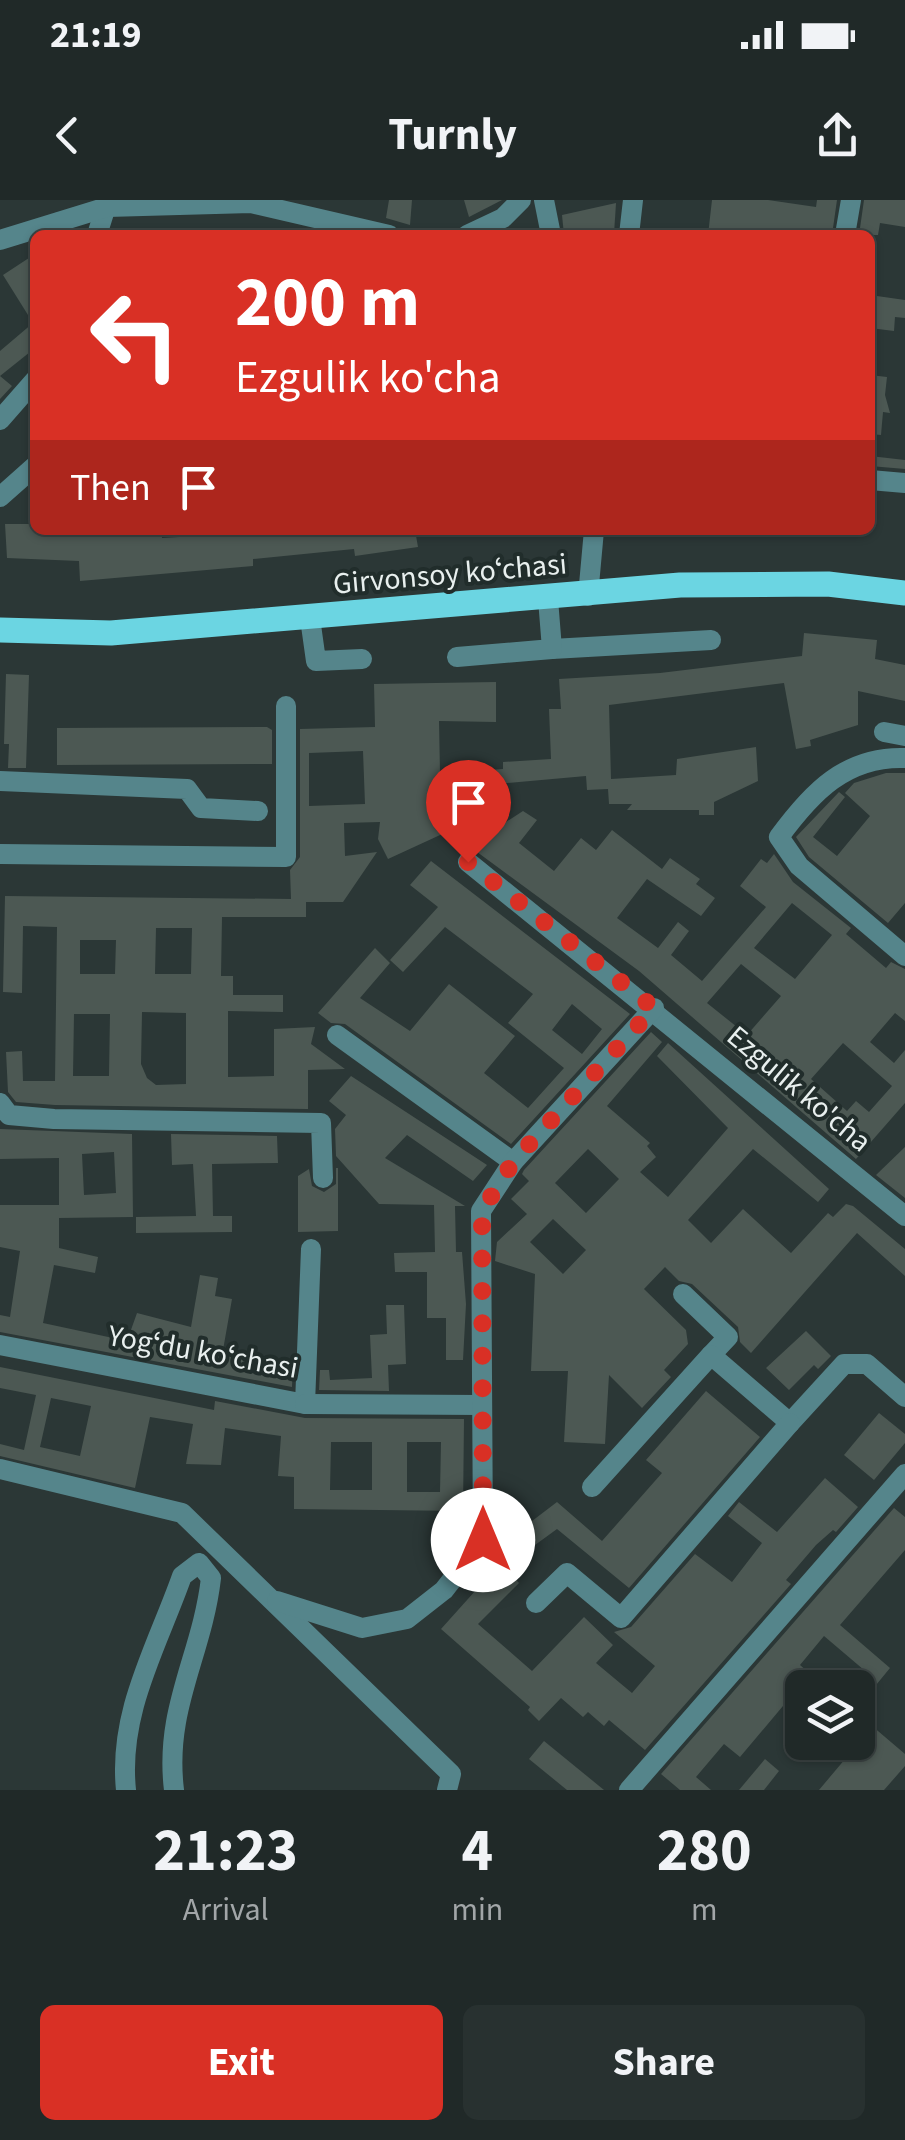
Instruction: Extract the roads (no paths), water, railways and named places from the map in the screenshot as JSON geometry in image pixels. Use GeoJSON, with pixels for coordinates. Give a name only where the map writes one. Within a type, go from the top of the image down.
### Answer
{"type":"FeatureCollection","features":[{"type":"Feature","properties":{"kind":"main road","name":"Girvonsoy koʻchasi"},"geometry":{"type":"LineString","coordinates":[[0,630],[111,634],[588,596],[680,584],[828,584],[905,593]]}},
{"type":"Feature","properties":{"kind":"street"},"geometry":{"type":"LineString","coordinates":[[478,230],[503,218],[521,200]]}},
{"type":"Feature","properties":{"kind":"street"},"geometry":{"type":"LineString","coordinates":[[544,200],[550,230]]}},
{"type":"Feature","properties":{"kind":"street"},"geometry":{"type":"LineString","coordinates":[[630,230],[633,200]]}},
{"type":"Feature","properties":{"kind":"street"},"geometry":{"type":"LineString","coordinates":[[846,230],[850,200]]}},
{"type":"Feature","properties":{"kind":"street"},"geometry":{"type":"LineString","coordinates":[[99,230],[107,203]]}},
{"type":"Feature","properties":{"kind":"street"},"geometry":{"type":"LineString","coordinates":[[0,240],[107,203],[250,203],[366,230]]}},
{"type":"Feature","properties":{"kind":"street"},"geometry":{"type":"LineString","coordinates":[[0,420],[30,386]]}},
{"type":"Feature","properties":{"kind":"street"},"geometry":{"type":"LineString","coordinates":[[0,497],[30,470]]}},
{"type":"Feature","properties":{"kind":"street"},"geometry":{"type":"LineString","coordinates":[[875,480],[905,482]]}},
{"type":"Feature","properties":{"kind":"street"},"geometry":{"type":"LineString","coordinates":[[588,596],[594,535]]}},
{"type":"Feature","properties":{"kind":"street"},"geometry":{"type":"LineString","coordinates":[[548,599],[552,649]]}},
{"type":"Feature","properties":{"kind":"street"},"geometry":{"type":"LineString","coordinates":[[310,618],[316,662],[362,659]]}},
{"type":"Feature","properties":{"kind":"street"},"geometry":{"type":"LineString","coordinates":[[458,657],[711,640]]}},
{"type":"Feature","properties":{"kind":"street"},"geometry":{"type":"LineString","coordinates":[[0,854],[286,857],[286,706]]}},
{"type":"Feature","properties":{"kind":"street"},"geometry":{"type":"LineString","coordinates":[[905,758],[881,757],[832,776],[779,837],[799,866],[905,956]]}},
{"type":"Feature","properties":{"kind":"street"},"geometry":{"type":"LineString","coordinates":[[0,781],[186,789],[201,808],[258,811]]}},
{"type":"Feature","properties":{"kind":"street","name":"Ezgulik ko'cha"},"geometry":{"type":"LineString","coordinates":[[468,862],[654,1008],[905,1216]]}},
{"type":"Feature","properties":{"kind":"street"},"geometry":{"type":"LineString","coordinates":[[277,1602],[362,1628],[407,1619],[444,1590],[483,1540],[482,1211],[513,1162],[654,1008]]}},
{"type":"Feature","properties":{"kind":"street"},"geometry":{"type":"LineString","coordinates":[[337,1035],[513,1162]]}},
{"type":"Feature","properties":{"kind":"street"},"geometry":{"type":"LineString","coordinates":[[0,1103],[9,1115],[54,1119],[321,1124],[323,1178]]}},
{"type":"Feature","properties":{"kind":"street","name":"Yogʻdu koʻchasi"},"geometry":{"type":"LineString","coordinates":[[0,1345],[306,1404],[311,1249]]}},
{"type":"Feature","properties":{"kind":"street"},"geometry":{"type":"LineString","coordinates":[[592,1486],[728,1338],[682,1294]]}},
{"type":"Feature","properties":{"kind":"street"},"geometry":{"type":"LineString","coordinates":[[711,1355],[790,1424]]}},
{"type":"Feature","properties":{"kind":"street"},"geometry":{"type":"LineString","coordinates":[[536,1603],[567,1574],[621,1618],[844,1364],[867,1364],[905,1397]]}},
{"type":"Feature","properties":{"kind":"street"},"geometry":{"type":"LineString","coordinates":[[306,1404],[482,1405]]}},
{"type":"Feature","properties":{"kind":"street"},"geometry":{"type":"LineString","coordinates":[[0,1470],[182,1513],[277,1602],[330,1661],[434,1754],[451,1774],[447,1790]]}},
{"type":"Feature","properties":{"kind":"street"},"geometry":{"type":"LineString","coordinates":[[629,1790],[905,1474]]}},
{"type":"Feature","properties":{"kind":"street"},"geometry":{"type":"LineString","coordinates":[[126,1790],[122,1760],[131,1701],[182,1576],[199,1563],[211,1578],[206,1626],[175,1708],[170,1754],[174,1790]]}}]}
